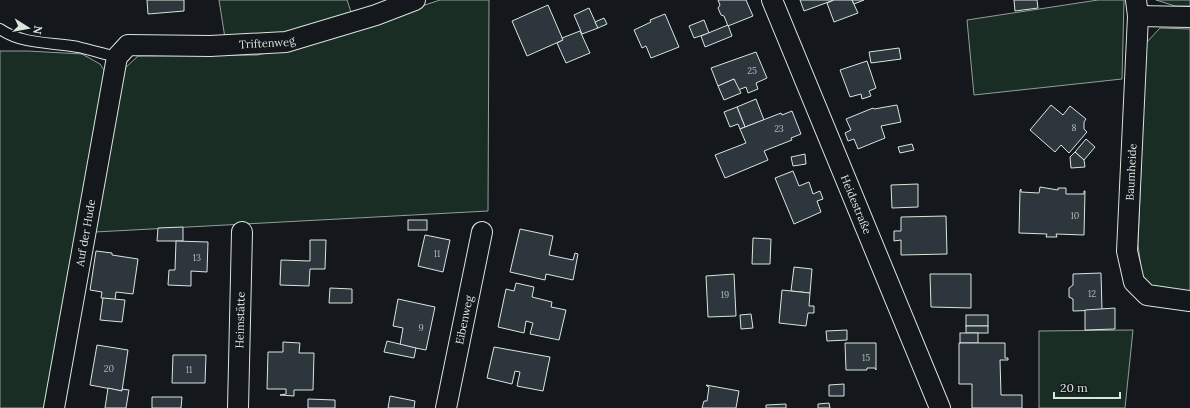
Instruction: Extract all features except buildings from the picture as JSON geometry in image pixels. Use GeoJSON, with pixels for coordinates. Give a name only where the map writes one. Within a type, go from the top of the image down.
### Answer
{"type":"FeatureCollection","features":[{"type":"Feature","properties":{"kind":"street","name":"Triftenweg"},"geometry":{"type":"LineString","coordinates":[[117,57],[128,45],[210,46],[286,42],[376,15],[415,0]]}},
{"type":"Feature","properties":{"kind":"street","name":"Heidestraße"},"geometry":{"type":"LineString","coordinates":[[772,0],[940,408]]}},
{"type":"Feature","properties":{"kind":"street"},"geometry":{"type":"LineString","coordinates":[[1137,8],[1190,17]]}},
{"type":"Feature","properties":{"kind":"street","name":"Baumheide"},"geometry":{"type":"LineString","coordinates":[[1137,8],[1127,251],[1134,282],[1147,295],[1190,300]]}},
{"type":"Feature","properties":{"kind":"street","name":"Auf der Hude"},"geometry":{"type":"LineString","coordinates":[[54,408],[117,57]]}},
{"type":"Feature","properties":{"kind":"street","name":"Heimstätte"},"geometry":{"type":"LineString","coordinates":[[238,408],[242,232]]}},
{"type":"Feature","properties":{"kind":"street","name":"Eibenweg"},"geometry":{"type":"LineString","coordinates":[[446,408],[482,232]]}},
{"type":"Feature","properties":{"kind":"lane"},"geometry":{"type":"LineString","coordinates":[[0,29],[32,42],[78,47],[117,57]]}},
{"type":"Feature","properties":{"kind":"green space"},"geometry":{"type":"Polygon","coordinates":[[[219,0],[347,0],[352,15],[285,33],[225,38],[219,0]]]}},
{"type":"Feature","properties":{"kind":"green space"},"geometry":{"type":"Polygon","coordinates":[[[440,0],[489,0],[488,211],[95,232],[123,70],[138,56],[257,55],[304,45],[440,0]]]}},
{"type":"Feature","properties":{"kind":"green space"},"geometry":{"type":"Polygon","coordinates":[[[1098,0],[1124,0],[1122,79],[974,95],[967,20],[1098,0]]]}},
{"type":"Feature","properties":{"kind":"green space"},"geometry":{"type":"Polygon","coordinates":[[[1156,0],[1190,0],[1190,6],[1175,6],[1156,0]]]}},
{"type":"Feature","properties":{"kind":"green space"},"geometry":{"type":"Polygon","coordinates":[[[1160,28],[1190,29],[1190,291],[1151,286],[1142,275],[1138,245],[1146,43],[1160,28]]]}},
{"type":"Feature","properties":{"kind":"green space"},"geometry":{"type":"Polygon","coordinates":[[[0,51],[82,54],[100,64],[106,73],[46,408],[0,408],[0,51]]]}},
{"type":"Feature","properties":{"kind":"green space"},"geometry":{"type":"Polygon","coordinates":[[[1133,330],[1125,408],[1039,408],[1039,331],[1133,330]]]}}]}
